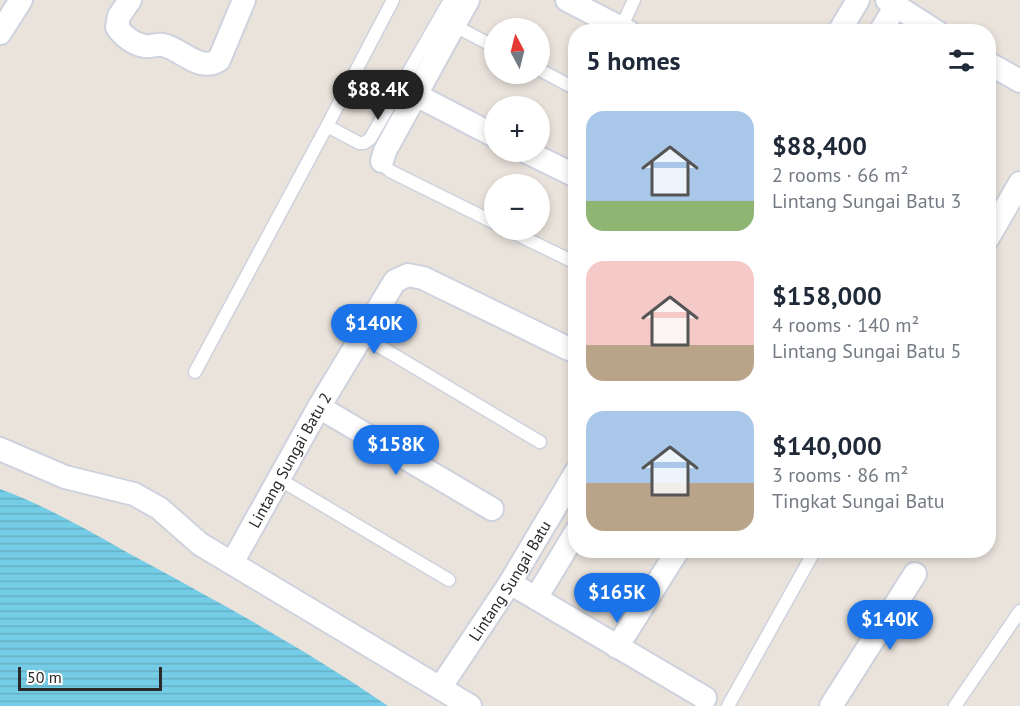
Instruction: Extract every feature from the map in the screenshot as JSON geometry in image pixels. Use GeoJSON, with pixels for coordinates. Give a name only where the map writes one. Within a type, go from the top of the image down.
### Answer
{"type":"FeatureCollection","features":[{"type":"Feature","properties":{"kind":"street"},"geometry":{"type":"LineString","coordinates":[[0,33],[21,0]]}},
{"type":"Feature","properties":{"kind":"street"},"geometry":{"type":"LineString","coordinates":[[130,0],[119,16],[117,27],[122,35],[144,46],[164,45],[203,64],[212,65],[219,60],[244,0]]}},
{"type":"Feature","properties":{"kind":"street"},"geometry":{"type":"LineString","coordinates":[[382,161],[385,151],[468,0]]}},
{"type":"Feature","properties":{"kind":"street"},"geometry":{"type":"LineString","coordinates":[[567,0],[613,24]]}},
{"type":"Feature","properties":{"kind":"street"},"geometry":{"type":"LineString","coordinates":[[844,24],[858,0]]}},
{"type":"Feature","properties":{"kind":"street"},"geometry":{"type":"LineString","coordinates":[[883,24],[891,3],[924,24]]}},
{"type":"Feature","properties":{"kind":"street"},"geometry":{"type":"LineString","coordinates":[[996,68],[1020,81]]}},
{"type":"Feature","properties":{"kind":"street"},"geometry":{"type":"LineString","coordinates":[[416,95],[484,130]]}},
{"type":"Feature","properties":{"kind":"street"},"geometry":{"type":"LineString","coordinates":[[547,162],[568,172]]}},
{"type":"Feature","properties":{"kind":"street"},"geometry":{"type":"LineString","coordinates":[[996,224],[1020,183]]}},
{"type":"Feature","properties":{"kind":"street","name":"Lintang Sungai Batu 2"},"geometry":{"type":"LineString","coordinates":[[232,563],[319,407],[395,281],[408,275],[423,278],[568,349]]}},
{"type":"Feature","properties":{"kind":"street"},"geometry":{"type":"LineString","coordinates":[[319,407],[492,509]]}},
{"type":"Feature","properties":{"kind":"street"},"geometry":{"type":"LineString","coordinates":[[0,449],[64,477],[134,494],[159,508],[200,544],[470,706]]}},
{"type":"Feature","properties":{"kind":"street","name":"Lintang Sungai Batu"},"geometry":{"type":"LineString","coordinates":[[440,687],[510,583],[568,485]]}},
{"type":"Feature","properties":{"kind":"street"},"geometry":{"type":"LineString","coordinates":[[536,598],[568,545]]}},
{"type":"Feature","properties":{"kind":"street"},"geometry":{"type":"LineString","coordinates":[[616,647],[673,558]]}},
{"type":"Feature","properties":{"kind":"street"},"geometry":{"type":"LineString","coordinates":[[831,706],[915,574]]}},
{"type":"Feature","properties":{"kind":"street"},"geometry":{"type":"LineString","coordinates":[[510,583],[705,698]]}},
{"type":"Feature","properties":{"kind":"lane"},"geometry":{"type":"LineString","coordinates":[[195,372],[393,0]]}},
{"type":"Feature","properties":{"kind":"lane"},"geometry":{"type":"LineString","coordinates":[[327,126],[359,143],[370,139],[450,0]]}},
{"type":"Feature","properties":{"kind":"lane"},"geometry":{"type":"LineString","coordinates":[[627,24],[634,0]]}},
{"type":"Feature","properties":{"kind":"lane"},"geometry":{"type":"LineString","coordinates":[[453,26],[484,42]]}},
{"type":"Feature","properties":{"kind":"lane"},"geometry":{"type":"LineString","coordinates":[[550,75],[568,85]]}},
{"type":"Feature","properties":{"kind":"lane"},"geometry":{"type":"LineString","coordinates":[[382,161],[390,171],[484,218]]}},
{"type":"Feature","properties":{"kind":"lane"},"geometry":{"type":"LineString","coordinates":[[529,240],[568,259]]}},
{"type":"Feature","properties":{"kind":"lane"},"geometry":{"type":"LineString","coordinates":[[362,336],[540,442]]}},
{"type":"Feature","properties":{"kind":"lane"},"geometry":{"type":"LineString","coordinates":[[279,478],[449,580]]}},
{"type":"Feature","properties":{"kind":"lane"},"geometry":{"type":"LineString","coordinates":[[728,706],[811,558]]}},
{"type":"Feature","properties":{"kind":"lane"},"geometry":{"type":"LineString","coordinates":[[955,706],[1020,611]]}},
{"type":"Feature","properties":{"kind":"water"},"geometry":{"type":"Polygon","coordinates":[[[0,489],[73,522],[236,612],[298,648],[388,706],[0,706],[0,489]]]}}]}
